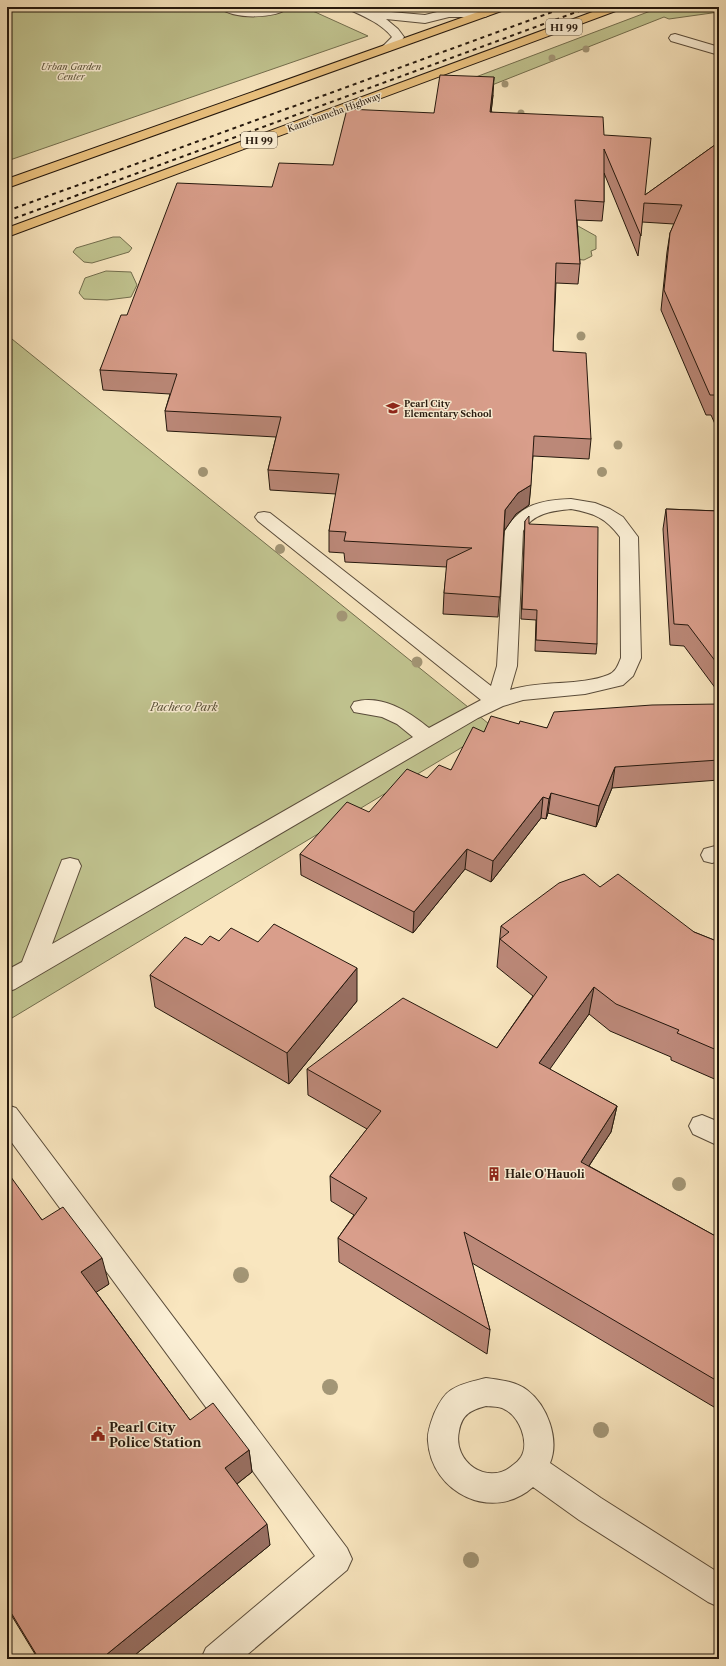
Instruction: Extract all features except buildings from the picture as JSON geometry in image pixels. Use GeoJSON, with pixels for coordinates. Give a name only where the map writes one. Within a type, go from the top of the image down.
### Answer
{"type":"FeatureCollection","features":[{"type":"Feature","properties":{"kind":"main road"},"geometry":{"type":"LineString","coordinates":[[7,184],[503,7]]}},
{"type":"Feature","properties":{"kind":"main road","name":"Kamehameha Highway"},"geometry":{"type":"LineString","coordinates":[[7,233],[617,7]]}},
{"type":"Feature","properties":{"kind":"lane"},"geometry":{"type":"LineString","coordinates":[[226,7],[240,12],[257,13],[283,7]]}},
{"type":"Feature","properties":{"kind":"lane"},"geometry":{"type":"LineString","coordinates":[[352,7],[367,13],[393,29],[398,37],[387,48]]}},
{"type":"Feature","properties":{"kind":"lane"},"geometry":{"type":"LineString","coordinates":[[367,13],[415,19],[425,19],[449,13],[485,13]]}},
{"type":"Feature","properties":{"kind":"lane"},"geometry":{"type":"LineString","coordinates":[[675,38],[719,51]]}},
{"type":"Feature","properties":{"kind":"lane"},"geometry":{"type":"LineString","coordinates":[[7,982],[471,712],[496,701],[522,693],[602,684],[616,680],[626,671],[631,658],[629,537],[616,521],[604,513],[589,507],[572,504],[554,505],[538,509],[525,516],[517,525],[514,531],[507,666],[496,701]]}},
{"type":"Feature","properties":{"kind":"lane"},"geometry":{"type":"LineString","coordinates":[[264,517],[496,701]]}},
{"type":"Feature","properties":{"kind":"lane"},"geometry":{"type":"LineString","coordinates":[[361,707],[378,707],[400,716],[427,738]]}},
{"type":"Feature","properties":{"kind":"lane"},"geometry":{"type":"LineString","coordinates":[[32,968],[70,866]]}},
{"type":"Feature","properties":{"kind":"lane"},"geometry":{"type":"LineString","coordinates":[[7,1116],[336,1559],[217,1659]]}},
{"type":"Feature","properties":{"kind":"lane"},"geometry":{"type":"LineString","coordinates":[[532,1468],[590,1509],[719,1591]]}},
{"type":"Feature","properties":{"kind":"green space","name":"Urban Garden Center"},"geometry":{"type":"Polygon","coordinates":[[[7,7],[304,7],[368,36],[7,161],[7,7]]]}},
{"type":"Feature","properties":{"kind":"green space"},"geometry":{"type":"Polygon","coordinates":[[[661,7],[719,7],[719,12],[669,19],[664,17],[487,87],[452,86],[661,7]]]}},
{"type":"Feature","properties":{"kind":"green space"},"geometry":{"type":"Polygon","coordinates":[[[565,226],[578,226],[596,236],[596,249],[591,251],[592,256],[584,260],[572,259],[565,226]]]}},
{"type":"Feature","properties":{"kind":"green space"},"geometry":{"type":"Polygon","coordinates":[[[113,237],[120,237],[132,248],[129,252],[92,263],[84,262],[73,252],[76,248],[113,237]]]}},
{"type":"Feature","properties":{"kind":"green space"},"geometry":{"type":"Polygon","coordinates":[[[106,271],[131,272],[137,285],[131,297],[107,300],[84,299],[79,293],[85,278],[106,271]]]}},
{"type":"Feature","properties":{"kind":"green space","name":"Pacheco Park"},"geometry":{"type":"Polygon","coordinates":[[[7,335],[494,728],[7,1021],[7,335]]]}},
{"type":"Feature","properties":{"kind":"railway"},"geometry":{"type":"LineString","coordinates":[[7,211],[566,7]]}},
{"type":"Feature","properties":{"kind":"railway"},"geometry":{"type":"LineString","coordinates":[[7,221],[590,7]]}},
{"type":"Feature","properties":{"kind":"place","name":"Pearl City Elementary School"},"geometry":{"type":"Point","coordinates":[393,408]}},
{"type":"Feature","properties":{"kind":"place","name":"Hale O'Hauoli"},"geometry":{"type":"Point","coordinates":[494,1174]}},
{"type":"Feature","properties":{"kind":"place","name":"Pearl City Police Station"},"geometry":{"type":"Point","coordinates":[98,1434]}}]}
